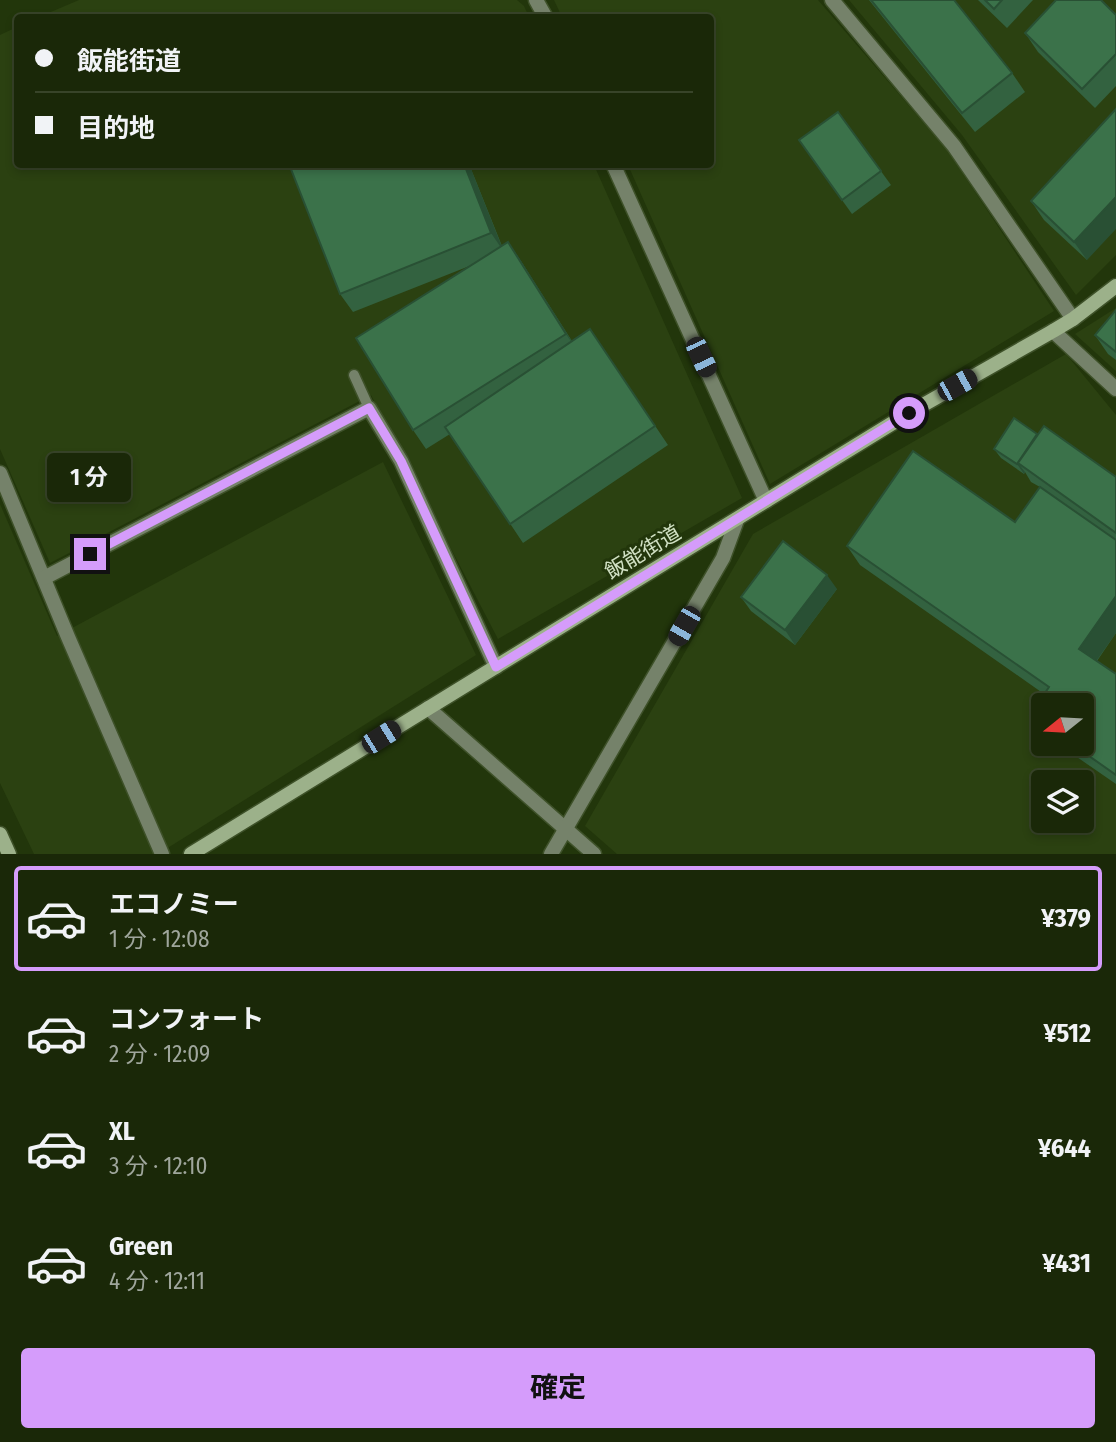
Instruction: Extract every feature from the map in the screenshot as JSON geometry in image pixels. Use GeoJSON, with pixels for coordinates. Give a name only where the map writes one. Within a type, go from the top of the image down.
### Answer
{"type":"FeatureCollection","features":[{"type":"Feature","properties":{"kind":"street"},"geometry":{"type":"LineString","coordinates":[[832,0],[954,146],[1073,318]]}},
{"type":"Feature","properties":{"kind":"street"},"geometry":{"type":"LineString","coordinates":[[616,168],[766,502]]}},
{"type":"Feature","properties":{"kind":"street","name":"飯能街道"},"geometry":{"type":"LineString","coordinates":[[191,854],[909,413],[1054,331],[1116,286]]}},
{"type":"Feature","properties":{"kind":"street"},"geometry":{"type":"LineString","coordinates":[[1054,331],[1116,389]]}},
{"type":"Feature","properties":{"kind":"street"},"geometry":{"type":"LineString","coordinates":[[44,578],[369,408],[401,461],[496,667]]}},
{"type":"Feature","properties":{"kind":"street"},"geometry":{"type":"LineString","coordinates":[[0,474],[162,854]]}},
{"type":"Feature","properties":{"kind":"street"},"geometry":{"type":"LineString","coordinates":[[551,854],[723,558],[737,520]]}},
{"type":"Feature","properties":{"kind":"street"},"geometry":{"type":"LineString","coordinates":[[428,708],[594,854]]}},
{"type":"Feature","properties":{"kind":"street"},"geometry":{"type":"LineString","coordinates":[[0,834],[9,854]]}},
{"type":"Feature","properties":{"kind":"lane"},"geometry":{"type":"LineString","coordinates":[[354,375],[369,408]]}},
{"type":"Feature","properties":{"kind":"shaded area"},"geometry":{"type":"Polygon","coordinates":[[[79,0],[517,0],[528,14],[46,14],[79,0]]]}},
{"type":"Feature","properties":{"kind":"shaded area"},"geometry":{"type":"Polygon","coordinates":[[[554,0],[818,0],[948,151],[1054,311],[770,484],[629,168],[714,168],[714,14],[561,14],[554,0]]]}},
{"type":"Feature","properties":{"kind":"shaded area"},"geometry":{"type":"Polygon","coordinates":[[[849,0],[1116,0],[1116,255],[1076,295],[962,135],[849,0]]]}},
{"type":"Feature","properties":{"kind":"shaded area"},"geometry":{"type":"Polygon","coordinates":[[[14,28],[14,168],[595,168],[742,498],[498,639],[371,395],[50,563],[0,449],[0,35],[14,28]]]}},
{"type":"Feature","properties":{"kind":"shaded area"},"geometry":{"type":"Polygon","coordinates":[[[1116,308],[1116,371],[1075,334],[1116,308]]]}},
{"type":"Feature","properties":{"kind":"shaded area"},"geometry":{"type":"Polygon","coordinates":[[[1066,354],[1116,415],[1116,854],[617,854],[585,826],[753,534],[1066,354]]]}},
{"type":"Feature","properties":{"kind":"shaded area"},"geometry":{"type":"Polygon","coordinates":[[[383,462],[476,655],[158,854],[34,854],[0,783],[0,504],[57,636],[383,462]]]}},
{"type":"Feature","properties":{"kind":"building"},"geometry":{"type":"Polygon","coordinates":[[[871,0],[954,0],[1012,73],[962,113],[871,0]]]}},
{"type":"Feature","properties":{"kind":"building"},"geometry":{"type":"Polygon","coordinates":[[[985,0],[1002,0],[994,9],[985,0]]]}},
{"type":"Feature","properties":{"kind":"building"},"geometry":{"type":"Polygon","coordinates":[[[1056,0],[1101,0],[1116,15],[1116,54],[1082,89],[1025,33],[1056,0]]]}},
{"type":"Feature","properties":{"kind":"building"},"geometry":{"type":"Polygon","coordinates":[[[1116,109],[1116,197],[1074,242],[1031,201],[1116,109]]]}},
{"type":"Feature","properties":{"kind":"building"},"geometry":{"type":"Polygon","coordinates":[[[838,112],[881,171],[842,200],[799,140],[838,112]]]}},
{"type":"Feature","properties":{"kind":"building"},"geometry":{"type":"Polygon","coordinates":[[[291,168],[466,168],[491,233],[340,294],[291,168]]]}},
{"type":"Feature","properties":{"kind":"building"},"geometry":{"type":"Polygon","coordinates":[[[508,242],[566,334],[413,430],[356,338],[508,242]]]}},
{"type":"Feature","properties":{"kind":"building"},"geometry":{"type":"Polygon","coordinates":[[[1116,310],[1116,352],[1095,335],[1116,310]]]}},
{"type":"Feature","properties":{"kind":"building"},"geometry":{"type":"Polygon","coordinates":[[[590,329],[655,426],[510,524],[445,427],[590,329]]]}},
{"type":"Feature","properties":{"kind":"building"},"geometry":{"type":"Polygon","coordinates":[[[1014,418],[1037,434],[1017,464],[994,449],[1014,418]]]}},
{"type":"Feature","properties":{"kind":"building"},"geometry":{"type":"Polygon","coordinates":[[[1044,426],[1116,477],[1116,533],[1018,463],[1044,426]]]}},
{"type":"Feature","properties":{"kind":"building"},"geometry":{"type":"Polygon","coordinates":[[[913,451],[1015,522],[1040,487],[1116,540],[1116,596],[1079,649],[1116,674],[1116,775],[1089,756],[1094,756],[1094,693],[1045,693],[1049,687],[847,546],[913,451]]]}},
{"type":"Feature","properties":{"kind":"building"},"geometry":{"type":"Polygon","coordinates":[[[783,541],[827,575],[785,630],[741,597],[783,541]]]}},
{"type":"Feature","properties":{"kind":"route"},"geometry":{"type":"LineString","coordinates":[[90,554],[369,408],[401,461],[496,667],[909,413]]}}]}
